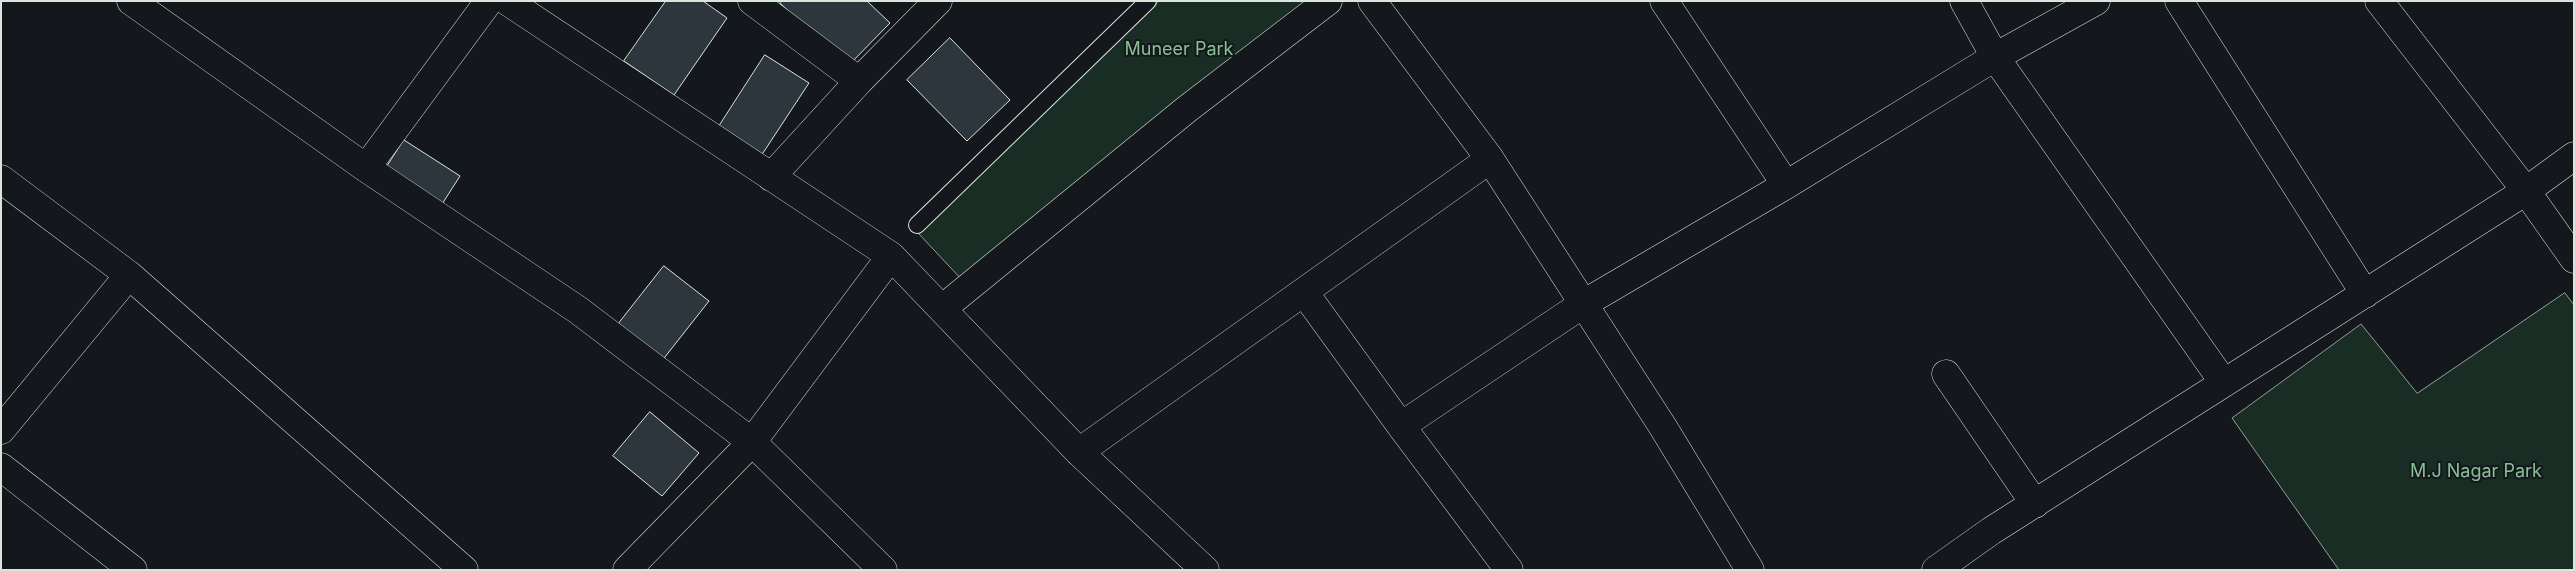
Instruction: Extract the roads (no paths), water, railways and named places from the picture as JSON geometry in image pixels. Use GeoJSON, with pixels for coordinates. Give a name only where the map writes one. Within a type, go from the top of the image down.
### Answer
{"type":"FeatureCollection","features":[{"type":"Feature","properties":{"kind":"street"},"geometry":{"type":"LineString","coordinates":[[131,1],[366,168],[578,310],[752,442],[882,570]]}},
{"type":"Feature","properties":{"kind":"street"},"geometry":{"type":"LineString","coordinates":[[366,168],[490,1]]}},
{"type":"Feature","properties":{"kind":"street"},"geometry":{"type":"LineString","coordinates":[[507,1],[892,256],[1079,452],[1205,570]]}},
{"type":"Feature","properties":{"kind":"street"},"geometry":{"type":"LineString","coordinates":[[752,1],[859,81]]}},
{"type":"Feature","properties":{"kind":"street"},"geometry":{"type":"LineString","coordinates":[[771,177],[859,81],[938,1]]}},
{"type":"Feature","properties":{"kind":"street"},"geometry":{"type":"LineString","coordinates":[[943,308],[1187,109],[1328,1]]}},
{"type":"Feature","properties":{"kind":"street"},"geometry":{"type":"LineString","coordinates":[[1372,1],[1490,159],[1663,427],[1750,570]]}},
{"type":"Feature","properties":{"kind":"street"},"geometry":{"type":"LineString","coordinates":[[1664,1],[1786,185]]}},
{"type":"Feature","properties":{"kind":"street"},"geometry":{"type":"LineString","coordinates":[[1964,1],[1995,57],[2224,383]]}},
{"type":"Feature","properties":{"kind":"street"},"geometry":{"type":"LineString","coordinates":[[1401,426],[1583,304],[1786,185],[1995,57],[2096,1]]}},
{"type":"Feature","properties":{"kind":"street"},"geometry":{"type":"LineString","coordinates":[[2179,1],[2365,294]]}},
{"type":"Feature","properties":{"kind":"street"},"geometry":{"type":"LineString","coordinates":[[2379,1],[2526,191],[2574,259]]}},
{"type":"Feature","properties":{"kind":"street"},"geometry":{"type":"LineString","coordinates":[[1936,570],[2035,504],[2526,191],[2574,156]]}},
{"type":"Feature","properties":{"kind":"street"},"geometry":{"type":"LineString","coordinates":[[1079,452],[1490,159]]}},
{"type":"Feature","properties":{"kind":"street"},"geometry":{"type":"LineString","coordinates":[[1,179],[130,275],[464,570]]}},
{"type":"Feature","properties":{"kind":"street"},"geometry":{"type":"LineString","coordinates":[[627,570],[752,442],[892,256]]}},
{"type":"Feature","properties":{"kind":"street"},"geometry":{"type":"LineString","coordinates":[[1,430],[130,275]]}},
{"type":"Feature","properties":{"kind":"street"},"geometry":{"type":"LineString","coordinates":[[1304,292],[1509,570]]}},
{"type":"Feature","properties":{"kind":"street"},"geometry":{"type":"LineString","coordinates":[[1946,374],[2035,504]]}},
{"type":"Feature","properties":{"kind":"street"},"geometry":{"type":"LineString","coordinates":[[1,467],[133,570]]}},
{"type":"Feature","properties":{"kind":"lane"},"geometry":{"type":"LineString","coordinates":[[917,225],[1148,1]]}},
{"type":"Feature","properties":{"kind":"park label","name":"Muneer Park"},"geometry":{"type":"Point","coordinates":[1179,50]}},
{"type":"Feature","properties":{"kind":"park label","name":"M.J Nagar Park"},"geometry":{"type":"Point","coordinates":[2476,472]}}]}
